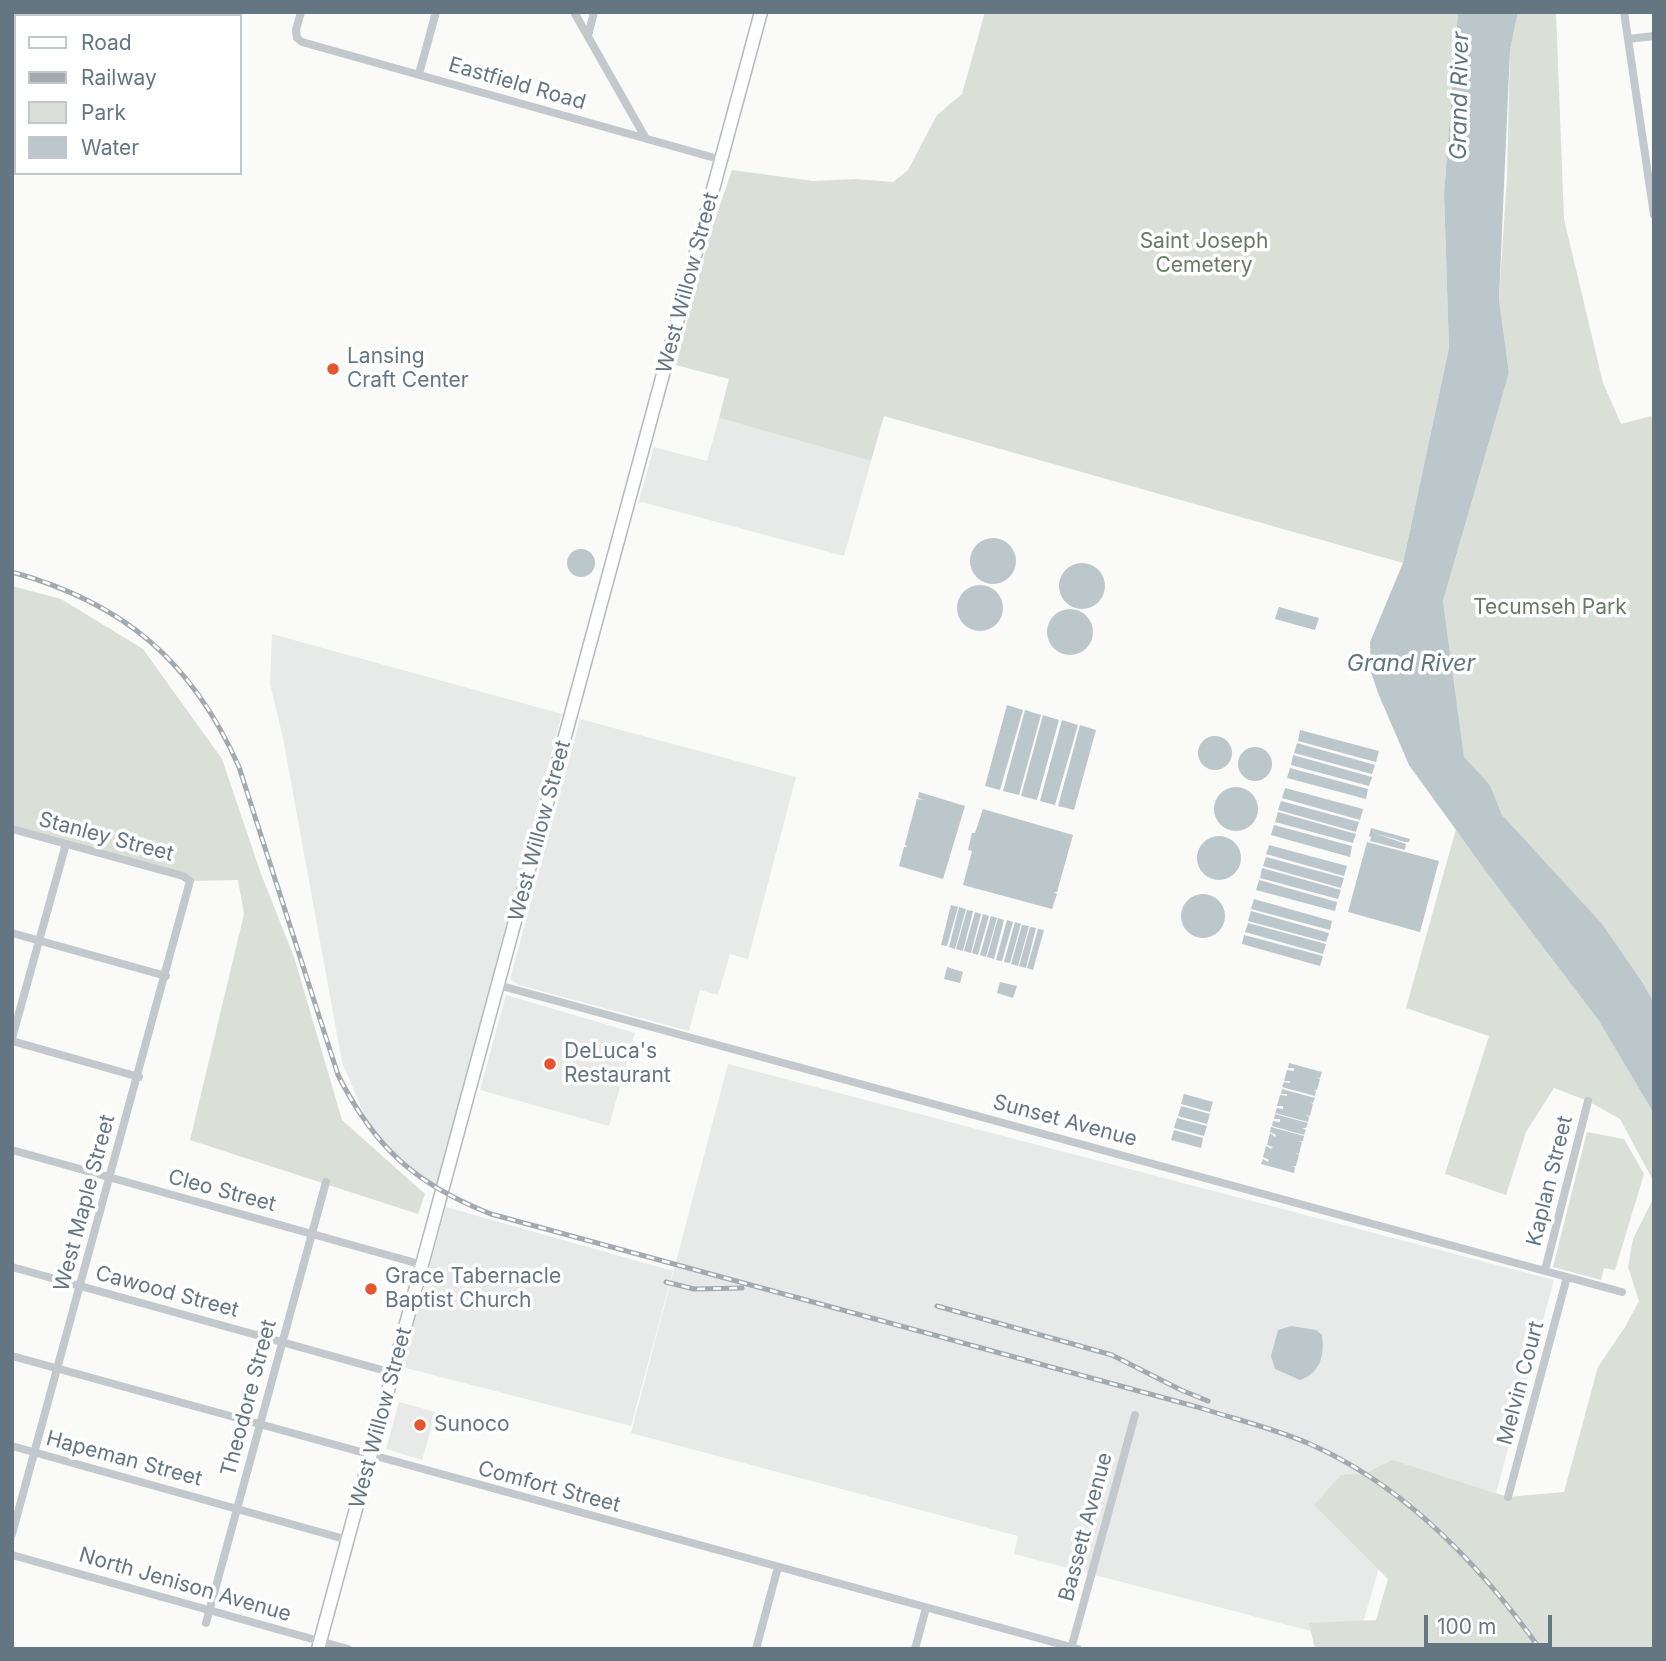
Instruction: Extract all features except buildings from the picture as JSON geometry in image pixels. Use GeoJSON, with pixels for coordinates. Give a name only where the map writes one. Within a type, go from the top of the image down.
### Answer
{"type":"FeatureCollection","features":[{"type":"Feature","properties":{"kind":"street","name":"Eastfield Road"},"geometry":{"type":"LineString","coordinates":[[301,12],[296,38],[302,42],[722,160]]}},
{"type":"Feature","properties":{"kind":"street"},"geometry":{"type":"LineString","coordinates":[[419,74],[436,12]]}},
{"type":"Feature","properties":{"kind":"street"},"geometry":{"type":"LineString","coordinates":[[574,12],[645,137]]}},
{"type":"Feature","properties":{"kind":"street"},"geometry":{"type":"LineString","coordinates":[[588,36],[594,12]]}},
{"type":"Feature","properties":{"kind":"street","name":"West Willow Street"},"geometry":{"type":"LineString","coordinates":[[319,1645],[761,12]]}},
{"type":"Feature","properties":{"kind":"street"},"geometry":{"type":"LineString","coordinates":[[1624,12],[1654,215]]}},
{"type":"Feature","properties":{"kind":"street"},"geometry":{"type":"LineString","coordinates":[[1628,39],[1654,36]]}},
{"type":"Feature","properties":{"kind":"street","name":"Stanley Street"},"geometry":{"type":"LineString","coordinates":[[12,829],[190,880]]}},
{"type":"Feature","properties":{"kind":"street"},"geometry":{"type":"LineString","coordinates":[[65,844],[12,1040],[139,1077]]}},
{"type":"Feature","properties":{"kind":"street","name":"West Maple Street"},"geometry":{"type":"LineString","coordinates":[[12,1534],[139,1077],[190,880]]}},
{"type":"Feature","properties":{"kind":"street"},"geometry":{"type":"LineString","coordinates":[[12,933],[166,976]]}},
{"type":"Feature","properties":{"kind":"street","name":"Sunset Avenue"},"geometry":{"type":"LineString","coordinates":[[498,985],[1622,1292]]}},
{"type":"Feature","properties":{"kind":"street","name":"Kaplan Street"},"geometry":{"type":"LineString","coordinates":[[1545,1270],[1588,1101]]}},
{"type":"Feature","properties":{"kind":"street","name":"Cleo Street"},"geometry":{"type":"LineString","coordinates":[[12,1150],[423,1265]]}},
{"type":"Feature","properties":{"kind":"street","name":"Theodore Street"},"geometry":{"type":"LineString","coordinates":[[206,1623],[326,1182]]}},
{"type":"Feature","properties":{"kind":"street","name":"Cawood Street"},"geometry":{"type":"LineString","coordinates":[[12,1268],[393,1373]]}},
{"type":"Feature","properties":{"kind":"street","name":"Melvin Court"},"geometry":{"type":"LineString","coordinates":[[1508,1497],[1567,1277]]}},
{"type":"Feature","properties":{"kind":"street","name":"Comfort Street"},"geometry":{"type":"LineString","coordinates":[[12,1356],[1073,1648]]}},
{"type":"Feature","properties":{"kind":"street","name":"Bassett Avenue"},"geometry":{"type":"LineString","coordinates":[[1073,1648],[1135,1415]]}},
{"type":"Feature","properties":{"kind":"street","name":"Hapeman Street"},"geometry":{"type":"LineString","coordinates":[[12,1447],[348,1540]]}},
{"type":"Feature","properties":{"kind":"street","name":"North Jenison Avenue"},"geometry":{"type":"LineString","coordinates":[[12,1555],[319,1645],[348,1649]]}},
{"type":"Feature","properties":{"kind":"street"},"geometry":{"type":"LineString","coordinates":[[756,1649],[778,1567]]}},
{"type":"Feature","properties":{"kind":"street"},"geometry":{"type":"LineString","coordinates":[[915,1649],[926,1608]]}},
{"type":"Feature","properties":{"kind":"shaded area"},"geometry":{"type":"Polygon","coordinates":[[[719,418],[871,461],[844,556],[642,502],[638,504],[654,447],[707,461],[719,418]]]}},
{"type":"Feature","properties":{"kind":"shaded area"},"geometry":{"type":"Polygon","coordinates":[[[272,634],[562,714],[436,1188],[405,1164],[367,1121],[342,1062],[283,738],[270,684],[272,634]]]}},
{"type":"Feature","properties":{"kind":"shaded area"},"geometry":{"type":"Polygon","coordinates":[[[580,719],[796,777],[748,959],[730,954],[718,995],[700,990],[689,1031],[519,985],[510,979],[580,719]]]}},
{"type":"Feature","properties":{"kind":"shaded area"},"geometry":{"type":"Polygon","coordinates":[[[506,995],[635,1033],[609,1126],[480,1090],[506,995]]]}},
{"type":"Feature","properties":{"kind":"shaded area"},"geometry":{"type":"Polygon","coordinates":[[[728,1064],[1554,1280],[1496,1493],[1409,1466],[1357,1643],[1014,1554],[1018,1536],[631,1433],[728,1064]]]}},
{"type":"Feature","properties":{"kind":"shaded area"},"geometry":{"type":"Polygon","coordinates":[[[446,1207],[673,1271],[631,1426],[402,1367],[446,1207]]]}},
{"type":"Feature","properties":{"kind":"shaded area"},"geometry":{"type":"Polygon","coordinates":[[[399,1402],[436,1412],[422,1460],[386,1449],[399,1402]]]}},
{"type":"Feature","properties":{"kind":"green space","name":"Saint Joseph Cemetery"},"geometry":{"type":"Polygon","coordinates":[[[985,12],[1458,12],[1444,194],[1449,348],[1403,563],[884,416],[871,461],[719,418],[729,379],[676,365],[709,237],[732,170],[813,181],[855,179],[893,182],[908,170],[937,115],[962,94],[985,12]]]}},
{"type":"Feature","properties":{"kind":"green space","name":"Tecumseh Park"},"geometry":{"type":"Polygon","coordinates":[[[1518,12],[1556,12],[1564,219],[1603,383],[1621,424],[1651,416],[1654,424],[1654,1005],[1502,815],[1490,785],[1464,758],[1443,601],[1509,373],[1499,299],[1507,176],[1510,50],[1518,12]]]}},
{"type":"Feature","properties":{"kind":"green space"},"geometry":{"type":"Polygon","coordinates":[[[12,586],[61,599],[143,649],[222,759],[261,874],[294,957],[342,1120],[425,1194],[418,1214],[190,1140],[244,914],[238,880],[190,881],[12,831],[12,586]]]}},
{"type":"Feature","properties":{"kind":"green space"},"geometry":{"type":"Polygon","coordinates":[[[1456,829],[1599,1021],[1654,1114],[1654,1182],[1620,1119],[1588,1101],[1554,1088],[1526,1132],[1506,1195],[1445,1174],[1489,1036],[1406,1008],[1456,829]]]}},
{"type":"Feature","properties":{"kind":"green space"},"geometry":{"type":"Polygon","coordinates":[[[1587,1132],[1624,1139],[1644,1174],[1615,1270],[1604,1268],[1601,1280],[1553,1267],[1587,1132]]]}},
{"type":"Feature","properties":{"kind":"green space"},"geometry":{"type":"Polygon","coordinates":[[[1654,1197],[1654,1649],[1315,1649],[1309,1623],[1376,1620],[1388,1579],[1314,1505],[1341,1475],[1366,1473],[1392,1460],[1508,1497],[1564,1492],[1598,1367],[1639,1301],[1628,1267],[1633,1239],[1654,1197]]]}},
{"type":"Feature","properties":{"kind":"water","name":"Grand River"},"geometry":{"type":"Polygon","coordinates":[[[1458,12],[1518,12],[1510,50],[1499,299],[1509,373],[1443,601],[1464,757],[1490,785],[1502,815],[1602,924],[1654,1003],[1654,1114],[1599,1021],[1409,765],[1371,672],[1370,642],[1403,563],[1449,348],[1444,194],[1458,12]]]}},
{"type":"Feature","properties":{"kind":"water"},"geometry":{"type":"Polygon","coordinates":[[[993,538],[1009,545],[1016,561],[1009,577],[993,584],[977,577],[970,561],[977,545],[993,538]]]}},
{"type":"Feature","properties":{"kind":"water"},"geometry":{"type":"Polygon","coordinates":[[[581,549],[591,553],[595,563],[591,573],[581,577],[571,573],[567,563],[571,553],[581,549]]]}},
{"type":"Feature","properties":{"kind":"water"},"geometry":{"type":"Polygon","coordinates":[[[1082,563],[1098,570],[1105,586],[1098,602],[1082,609],[1066,602],[1059,586],[1066,570],[1082,563]]]}},
{"type":"Feature","properties":{"kind":"water"},"geometry":{"type":"Polygon","coordinates":[[[980,585],[996,592],[1003,608],[996,624],[980,631],[964,624],[957,608],[964,592],[980,585]]]}},
{"type":"Feature","properties":{"kind":"water"},"geometry":{"type":"Polygon","coordinates":[[[1279,607],[1319,618],[1315,630],[1275,619],[1279,607]]]}},
{"type":"Feature","properties":{"kind":"water"},"geometry":{"type":"Polygon","coordinates":[[[1070,609],[1086,616],[1093,632],[1086,648],[1070,655],[1054,648],[1047,632],[1054,616],[1070,609]]]}},
{"type":"Feature","properties":{"kind":"water"},"geometry":{"type":"Polygon","coordinates":[[[1007,705],[1023,710],[1000,790],[985,786],[1007,705]]]}},
{"type":"Feature","properties":{"kind":"water"},"geometry":{"type":"Polygon","coordinates":[[[1025,710],[1041,715],[1019,795],[1003,791],[1025,710]]]}},
{"type":"Feature","properties":{"kind":"water"},"geometry":{"type":"Polygon","coordinates":[[[1043,715],[1059,720],[1037,800],[1021,796],[1043,715]]]}},
{"type":"Feature","properties":{"kind":"water"},"geometry":{"type":"Polygon","coordinates":[[[1062,720],[1078,725],[1055,805],[1040,801],[1062,720]]]}},
{"type":"Feature","properties":{"kind":"water"},"geometry":{"type":"Polygon","coordinates":[[[1080,725],[1096,730],[1074,810],[1058,806],[1080,725]]]}},
{"type":"Feature","properties":{"kind":"water"},"geometry":{"type":"Polygon","coordinates":[[[1300,730],[1379,751],[1376,762],[1298,741],[1300,730]]]}},
{"type":"Feature","properties":{"kind":"water"},"geometry":{"type":"Polygon","coordinates":[[[1215,736],[1227,741],[1232,753],[1227,765],[1215,770],[1203,765],[1198,753],[1203,741],[1215,736]]]}},
{"type":"Feature","properties":{"kind":"water"},"geometry":{"type":"Polygon","coordinates":[[[1297,743],[1375,765],[1372,774],[1294,753],[1297,743]]]}},
{"type":"Feature","properties":{"kind":"water"},"geometry":{"type":"Polygon","coordinates":[[[1255,747],[1267,752],[1272,764],[1267,776],[1255,781],[1243,776],[1238,764],[1243,752],[1255,747]]]}},
{"type":"Feature","properties":{"kind":"water"},"geometry":{"type":"Polygon","coordinates":[[[1293,755],[1372,777],[1369,786],[1291,765],[1293,755]]]}},
{"type":"Feature","properties":{"kind":"water"},"geometry":{"type":"Polygon","coordinates":[[[1290,768],[1368,789],[1366,799],[1287,778],[1290,768]]]}},
{"type":"Feature","properties":{"kind":"water"},"geometry":{"type":"Polygon","coordinates":[[[1236,787],[1251,794],[1258,809],[1251,824],[1236,831],[1221,824],[1214,809],[1221,794],[1236,787]]]}},
{"type":"Feature","properties":{"kind":"water"},"geometry":{"type":"Polygon","coordinates":[[[1285,788],[1363,809],[1360,820],[1282,798],[1285,788]]]}},
{"type":"Feature","properties":{"kind":"water"},"geometry":{"type":"Polygon","coordinates":[[[919,792],[965,806],[943,879],[899,866],[904,847],[907,847],[905,844],[917,799],[924,800],[918,798],[919,792]]]}},
{"type":"Feature","properties":{"kind":"water"},"geometry":{"type":"Polygon","coordinates":[[[1281,801],[1359,822],[1356,832],[1278,810],[1281,801]]]}},
{"type":"Feature","properties":{"kind":"water"},"geometry":{"type":"Polygon","coordinates":[[[983,809],[1073,835],[1057,892],[1054,892],[1057,894],[1052,909],[963,885],[972,851],[968,850],[972,833],[975,833],[983,809]]]}},
{"type":"Feature","properties":{"kind":"water"},"geometry":{"type":"Polygon","coordinates":[[[1278,812],[1356,834],[1353,843],[1275,822],[1278,812]]]}},
{"type":"Feature","properties":{"kind":"water"},"geometry":{"type":"Polygon","coordinates":[[[1274,825],[1352,846],[1350,857],[1271,835],[1274,825]]]}},
{"type":"Feature","properties":{"kind":"water"},"geometry":{"type":"Polygon","coordinates":[[[1371,828],[1410,839],[1405,842],[1374,833],[1406,844],[1405,850],[1370,841],[1371,828]]]}},
{"type":"Feature","properties":{"kind":"water"},"geometry":{"type":"Polygon","coordinates":[[[1219,836],[1234,843],[1241,858],[1234,873],[1219,880],[1204,873],[1197,858],[1204,843],[1219,836]]]}},
{"type":"Feature","properties":{"kind":"water"},"geometry":{"type":"Polygon","coordinates":[[[1367,842],[1439,861],[1420,932],[1348,912],[1367,842]]]}},
{"type":"Feature","properties":{"kind":"water"},"geometry":{"type":"Polygon","coordinates":[[[1269,845],[1347,866],[1344,876],[1266,854],[1269,845]]]}},
{"type":"Feature","properties":{"kind":"water"},"geometry":{"type":"Polygon","coordinates":[[[1266,857],[1344,878],[1341,888],[1263,866],[1266,857]]]}},
{"type":"Feature","properties":{"kind":"water"},"geometry":{"type":"Polygon","coordinates":[[[1262,868],[1341,890],[1338,899],[1260,878],[1262,868]]]}},
{"type":"Feature","properties":{"kind":"water"},"geometry":{"type":"Polygon","coordinates":[[[1259,880],[1337,902],[1335,911],[1256,890],[1259,880]]]}},
{"type":"Feature","properties":{"kind":"water"},"geometry":{"type":"Polygon","coordinates":[[[1203,894],[1218,901],[1225,916],[1218,931],[1203,938],[1188,931],[1181,916],[1188,901],[1203,894]]]}},
{"type":"Feature","properties":{"kind":"water"},"geometry":{"type":"Polygon","coordinates":[[[1254,899],[1332,921],[1330,930],[1251,909],[1254,899]]]}},
{"type":"Feature","properties":{"kind":"water"},"geometry":{"type":"Polygon","coordinates":[[[951,905],[958,907],[947,946],[941,945],[951,905]]]}},
{"type":"Feature","properties":{"kind":"water"},"geometry":{"type":"Polygon","coordinates":[[[959,907],[966,909],[955,949],[949,947],[959,907]]]}},
{"type":"Feature","properties":{"kind":"water"},"geometry":{"type":"Polygon","coordinates":[[[967,910],[973,911],[963,951],[956,949],[967,910]]]}},
{"type":"Feature","properties":{"kind":"water"},"geometry":{"type":"Polygon","coordinates":[[[1251,911],[1329,933],[1326,942],[1248,921],[1251,911]]]}},
{"type":"Feature","properties":{"kind":"water"},"geometry":{"type":"Polygon","coordinates":[[[975,912],[981,914],[971,953],[964,951],[975,912]]]}},
{"type":"Feature","properties":{"kind":"water"},"geometry":{"type":"Polygon","coordinates":[[[983,914],[989,916],[978,955],[972,953],[983,914]]]}},
{"type":"Feature","properties":{"kind":"water"},"geometry":{"type":"Polygon","coordinates":[[[991,916],[997,918],[986,957],[980,955],[991,916]]]}},
{"type":"Feature","properties":{"kind":"water"},"geometry":{"type":"Polygon","coordinates":[[[998,918],[1004,920],[994,959],[987,957],[998,918]]]}},
{"type":"Feature","properties":{"kind":"water"},"geometry":{"type":"Polygon","coordinates":[[[1007,920],[1013,922],[1002,961],[996,960],[1007,920]]]}},
{"type":"Feature","properties":{"kind":"water"},"geometry":{"type":"Polygon","coordinates":[[[1015,922],[1021,924],[1010,963],[1004,962],[1015,922]]]}},
{"type":"Feature","properties":{"kind":"water"},"geometry":{"type":"Polygon","coordinates":[[[1248,923],[1326,944],[1323,954],[1245,932],[1248,923]]]}},
{"type":"Feature","properties":{"kind":"water"},"geometry":{"type":"Polygon","coordinates":[[[1022,925],[1029,926],[1018,966],[1011,964],[1022,925]]]}},
{"type":"Feature","properties":{"kind":"water"},"geometry":{"type":"Polygon","coordinates":[[[1030,927],[1036,928],[1026,968],[1019,966],[1030,927]]]}},
{"type":"Feature","properties":{"kind":"water"},"geometry":{"type":"Polygon","coordinates":[[[1038,929],[1044,930],[1033,970],[1027,968],[1038,929]]]}},
{"type":"Feature","properties":{"kind":"water"},"geometry":{"type":"Polygon","coordinates":[[[1244,935],[1323,956],[1320,966],[1242,944],[1244,935]]]}},
{"type":"Feature","properties":{"kind":"water"},"geometry":{"type":"Polygon","coordinates":[[[947,967],[963,972],[960,983],[944,979],[947,967]]]}},
{"type":"Feature","properties":{"kind":"water"},"geometry":{"type":"Polygon","coordinates":[[[1000,982],[1017,986],[1013,998],[997,993],[1000,982]]]}},
{"type":"Feature","properties":{"kind":"water"},"geometry":{"type":"Polygon","coordinates":[[[1289,1063],[1322,1072],[1320,1078],[1316,1077],[1320,1079],[1317,1090],[1313,1090],[1316,1091],[1315,1096],[1282,1087],[1284,1082],[1290,1083],[1284,1081],[1287,1070],[1294,1071],[1294,1068],[1288,1068],[1289,1063]]]}},
{"type":"Feature","properties":{"kind":"water"},"geometry":{"type":"Polygon","coordinates":[[[1282,1089],[1315,1098],[1313,1103],[1309,1102],[1313,1104],[1310,1116],[1306,1115],[1309,1117],[1308,1122],[1275,1113],[1277,1108],[1283,1109],[1283,1106],[1277,1106],[1280,1095],[1287,1096],[1281,1094],[1282,1089]]]}},
{"type":"Feature","properties":{"kind":"water"},"geometry":{"type":"Polygon","coordinates":[[[1184,1094],[1213,1102],[1210,1112],[1181,1104],[1184,1094]]]}},
{"type":"Feature","properties":{"kind":"water"},"geometry":{"type":"Polygon","coordinates":[[[1181,1106],[1210,1114],[1207,1124],[1178,1116],[1181,1106]]]}},
{"type":"Feature","properties":{"kind":"water"},"geometry":{"type":"Polygon","coordinates":[[[1275,1114],[1308,1123],[1306,1128],[1302,1128],[1306,1130],[1304,1135],[1272,1126],[1273,1121],[1280,1122],[1280,1119],[1274,1119],[1275,1114]]]}},
{"type":"Feature","properties":{"kind":"water"},"geometry":{"type":"Polygon","coordinates":[[[1177,1118],[1207,1126],[1204,1136],[1174,1128],[1177,1118]]]}},
{"type":"Feature","properties":{"kind":"water"},"geometry":{"type":"Polygon","coordinates":[[[1271,1127],[1304,1136],[1303,1141],[1299,1141],[1302,1142],[1299,1154],[1295,1153],[1299,1155],[1296,1166],[1292,1166],[1295,1167],[1294,1173],[1261,1164],[1263,1159],[1268,1162],[1269,1160],[1263,1157],[1266,1146],[1271,1149],[1273,1147],[1267,1145],[1270,1133],[1275,1137],[1276,1135],[1270,1132],[1271,1127]]]}},
{"type":"Feature","properties":{"kind":"water"},"geometry":{"type":"Polygon","coordinates":[[[1174,1130],[1203,1138],[1201,1148],[1171,1140],[1174,1130]]]}},
{"type":"Feature","properties":{"kind":"water"},"geometry":{"type":"Polygon","coordinates":[[[1291,1326],[1316,1330],[1322,1335],[1320,1363],[1312,1373],[1300,1380],[1275,1369],[1271,1356],[1278,1330],[1291,1326]]]}},
{"type":"Feature","properties":{"kind":"railway"},"geometry":{"type":"LineString","coordinates":[[12,572],[52,585],[121,619],[150,641],[176,667],[199,696],[239,767],[338,1075],[352,1101],[383,1143],[419,1176],[440,1190],[491,1214],[1201,1408],[1299,1439],[1346,1462],[1410,1506],[1467,1559],[1540,1649]]}},
{"type":"Feature","properties":{"kind":"railway"},"geometry":{"type":"LineString","coordinates":[[666,1282],[694,1289],[742,1288]]}},
{"type":"Feature","properties":{"kind":"railway"},"geometry":{"type":"LineString","coordinates":[[937,1306],[1112,1355],[1208,1401]]}},
{"type":"Feature","properties":{"kind":"place","name":"Lansing Craft Center"},"geometry":{"type":"Point","coordinates":[333,369]}},
{"type":"Feature","properties":{"kind":"place","name":"DeLuca's Restaurant"},"geometry":{"type":"Point","coordinates":[550,1064]}},
{"type":"Feature","properties":{"kind":"place","name":"Grace Tabernacle Baptist Church"},"geometry":{"type":"Point","coordinates":[371,1289]}},
{"type":"Feature","properties":{"kind":"place","name":"Sunoco"},"geometry":{"type":"Point","coordinates":[420,1425]}}]}
